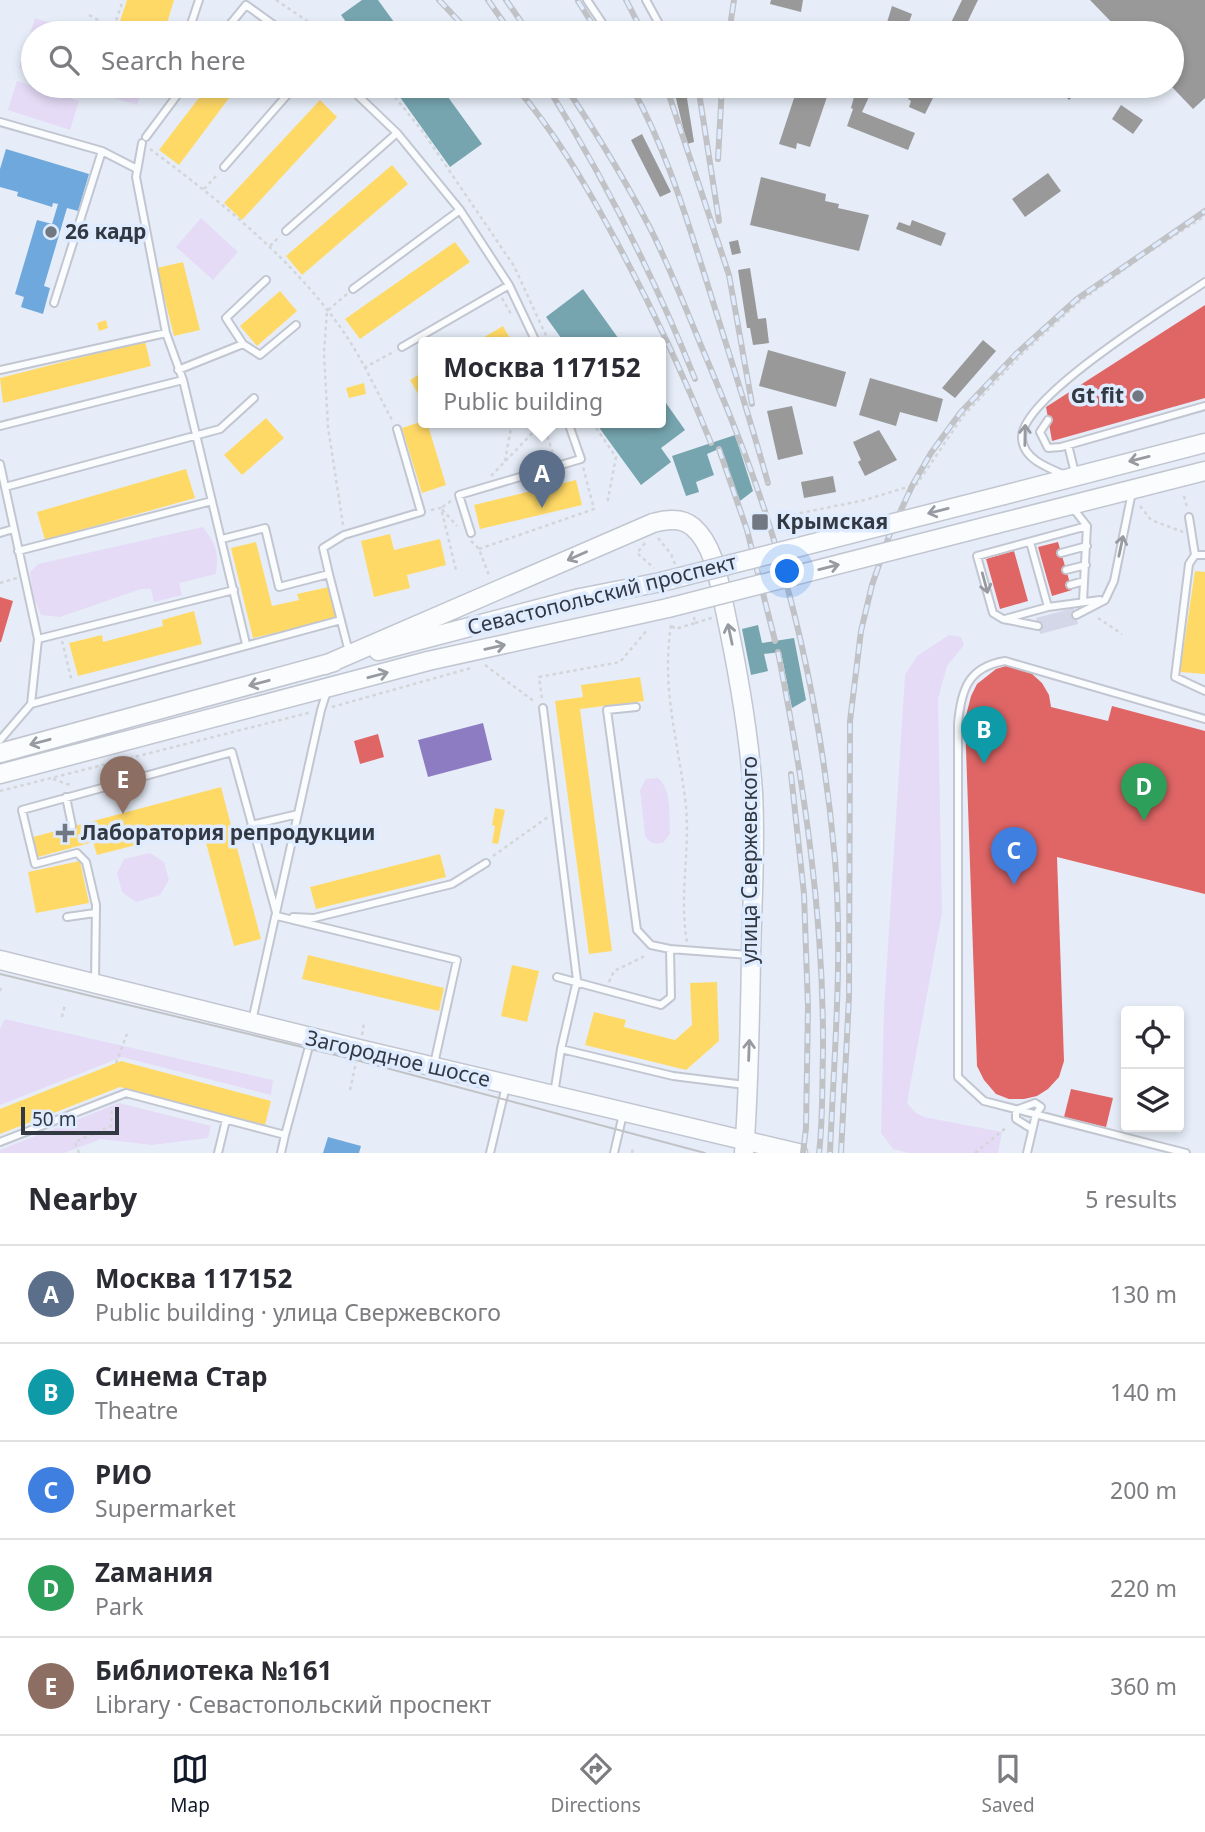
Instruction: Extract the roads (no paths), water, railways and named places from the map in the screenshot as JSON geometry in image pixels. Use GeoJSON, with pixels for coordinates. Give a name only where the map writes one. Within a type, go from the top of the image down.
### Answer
{"type":"FeatureCollection","features":[{"type":"Feature","properties":{"kind":"main road","name":"Севастопольский проспект"},"geometry":{"type":"LineString","coordinates":[[0,753],[658,575],[1004,495],[1205,443]]}},
{"type":"Feature","properties":{"kind":"main road","name":"Севастопольский проспект"},"geometry":{"type":"LineString","coordinates":[[0,774],[428,662],[670,617],[1065,506],[1136,497],[1205,471]]}},
{"type":"Feature","properties":{"kind":"main road","name":"улица Свержевского"},"geometry":{"type":"LineString","coordinates":[[325,665],[653,523],[676,519],[692,526],[706,544],[716,571],[736,661],[748,734],[753,795],[745,1146]]}},
{"type":"Feature","properties":{"kind":"main road","name":"Загородное шоссе"},"geometry":{"type":"LineString","coordinates":[[1,959],[433,1068],[624,1112],[745,1146],[765,1145],[798,1153]]}},
{"type":"Feature","properties":{"kind":"lane"},"geometry":{"type":"LineString","coordinates":[[192,21],[199,0]]}},
{"type":"Feature","properties":{"kind":"lane"},"geometry":{"type":"LineString","coordinates":[[587,0],[601,21]]}},
{"type":"Feature","properties":{"kind":"lane"},"geometry":{"type":"LineString","coordinates":[[646,0],[657,21]]}},
{"type":"Feature","properties":{"kind":"lane"},"geometry":{"type":"LineString","coordinates":[[233,21],[246,5],[268,21]]}},
{"type":"Feature","properties":{"kind":"lane"},"geometry":{"type":"LineString","coordinates":[[175,98],[144,140],[136,177],[166,333],[183,380],[246,644]]}},
{"type":"Feature","properties":{"kind":"lane"},"geometry":{"type":"LineString","coordinates":[[224,167],[284,98]]}},
{"type":"Feature","properties":{"kind":"lane"},"geometry":{"type":"LineString","coordinates":[[361,98],[397,133],[460,210],[509,285],[534,337]]}},
{"type":"Feature","properties":{"kind":"lane"},"geometry":{"type":"LineString","coordinates":[[0,122],[102,151],[137,169]]}},
{"type":"Feature","properties":{"kind":"lane"},"geometry":{"type":"LineString","coordinates":[[286,231],[397,133]]}},
{"type":"Feature","properties":{"kind":"lane"},"geometry":{"type":"LineString","coordinates":[[54,303],[102,151]]}},
{"type":"Feature","properties":{"kind":"lane"},"geometry":{"type":"LineString","coordinates":[[353,289],[460,210]]}},
{"type":"Feature","properties":{"kind":"lane"},"geometry":{"type":"LineString","coordinates":[[266,280],[226,318],[243,344],[260,355],[296,326]]}},
{"type":"Feature","properties":{"kind":"lane"},"geometry":{"type":"LineString","coordinates":[[1068,445],[1072,476],[1047,468],[1031,455],[1022,438],[1025,423],[1038,405],[1066,378],[1205,282]]}},
{"type":"Feature","properties":{"kind":"lane"},"geometry":{"type":"LineString","coordinates":[[419,337],[509,285]]}},
{"type":"Feature","properties":{"kind":"lane"},"geometry":{"type":"LineString","coordinates":[[0,370],[166,333]]}},
{"type":"Feature","properties":{"kind":"lane"},"geometry":{"type":"LineString","coordinates":[[402,347],[418,338]]}},
{"type":"Feature","properties":{"kind":"lane"},"geometry":{"type":"LineString","coordinates":[[178,370],[243,344]]}},
{"type":"Feature","properties":{"kind":"lane"},"geometry":{"type":"LineString","coordinates":[[0,426],[183,380]]}},
{"type":"Feature","properties":{"kind":"lane"},"geometry":{"type":"LineString","coordinates":[[5,487],[220,429],[254,398]]}},
{"type":"Feature","properties":{"kind":"lane"},"geometry":{"type":"LineString","coordinates":[[1048,420],[1040,432],[1048,448],[1068,445],[1205,406]]}},
{"type":"Feature","properties":{"kind":"lane"},"geometry":{"type":"LineString","coordinates":[[471,533],[459,495],[581,458],[570,428]]}},
{"type":"Feature","properties":{"kind":"lane"},"geometry":{"type":"LineString","coordinates":[[349,654],[323,548],[344,535],[421,512],[397,429]]}},
{"type":"Feature","properties":{"kind":"lane"},"geometry":{"type":"LineString","coordinates":[[0,464],[37,639],[31,704]]}},
{"type":"Feature","properties":{"kind":"lane"},"geometry":{"type":"LineString","coordinates":[[1076,615],[1105,600],[1114,581],[1136,497]]}},
{"type":"Feature","properties":{"kind":"lane"},"geometry":{"type":"LineString","coordinates":[[18,551],[212,501]]}},
{"type":"Feature","properties":{"kind":"lane"},"geometry":{"type":"LineString","coordinates":[[1065,506],[1076,512],[1087,526],[1083,601]]}},
{"type":"Feature","properties":{"kind":"lane"},"geometry":{"type":"LineString","coordinates":[[1189,517],[1195,555],[1189,564],[1175,677],[1205,691]]}},
{"type":"Feature","properties":{"kind":"lane"},"geometry":{"type":"LineString","coordinates":[[1038,626],[1003,619],[993,613],[978,556],[1087,526]]}},
{"type":"Feature","properties":{"kind":"lane"},"geometry":{"type":"LineString","coordinates":[[222,540],[265,528],[279,587],[329,574]]}},
{"type":"Feature","properties":{"kind":"lane"},"geometry":{"type":"LineString","coordinates":[[0,533],[13,529]]}},
{"type":"Feature","properties":{"kind":"lane"},"geometry":{"type":"LineString","coordinates":[[1030,542],[1043,577],[1048,607]]}},
{"type":"Feature","properties":{"kind":"lane"},"geometry":{"type":"LineString","coordinates":[[1061,553],[1087,546]]}},
{"type":"Feature","properties":{"kind":"lane"},"geometry":{"type":"LineString","coordinates":[[1195,555],[1205,555]]}},
{"type":"Feature","properties":{"kind":"lane"},"geometry":{"type":"LineString","coordinates":[[1066,570],[1086,565]]}},
{"type":"Feature","properties":{"kind":"lane"},"geometry":{"type":"LineString","coordinates":[[1070,585],[1084,581]]}},
{"type":"Feature","properties":{"kind":"lane"},"geometry":{"type":"LineString","coordinates":[[37,639],[234,590]]}},
{"type":"Feature","properties":{"kind":"lane"},"geometry":{"type":"LineString","coordinates":[[1003,619],[1048,607],[1105,600]]}},
{"type":"Feature","properties":{"kind":"lane"},"geometry":{"type":"LineString","coordinates":[[0,740],[31,704],[341,620]]}},
{"type":"Feature","properties":{"kind":"lane"},"geometry":{"type":"LineString","coordinates":[[1186,1153],[984,1101],[958,1077],[958,724],[965,687],[975,674],[989,664],[1005,661],[1205,719]]}},
{"type":"Feature","properties":{"kind":"lane"},"geometry":{"type":"LineString","coordinates":[[252,1023],[321,710],[328,689]]}},
{"type":"Feature","properties":{"kind":"lane"},"geometry":{"type":"LineString","coordinates":[[636,707],[607,710],[637,930],[651,945],[689,952],[751,955]]}},
{"type":"Feature","properties":{"kind":"lane"},"geometry":{"type":"LineString","coordinates":[[543,708],[577,981],[561,1049],[554,1096]]}},
{"type":"Feature","properties":{"kind":"lane"},"geometry":{"type":"LineString","coordinates":[[95,984],[96,905],[86,862],[77,850],[35,864],[22,810],[232,752],[277,916]]}},
{"type":"Feature","properties":{"kind":"lane"},"geometry":{"type":"LineString","coordinates":[[66,797],[72,826]]}},
{"type":"Feature","properties":{"kind":"lane"},"geometry":{"type":"LineString","coordinates":[[251,825],[299,814]]}},
{"type":"Feature","properties":{"kind":"lane"},"geometry":{"type":"LineString","coordinates":[[277,916],[314,918],[452,884],[485,863]]}},
{"type":"Feature","properties":{"kind":"lane"},"geometry":{"type":"LineString","coordinates":[[67,917],[95,913]]}},
{"type":"Feature","properties":{"kind":"lane"},"geometry":{"type":"LineString","coordinates":[[277,916],[457,960],[433,1068]]}},
{"type":"Feature","properties":{"kind":"lane"},"geometry":{"type":"LineString","coordinates":[[558,976],[661,1004],[671,997],[670,949]]}},
{"type":"Feature","properties":{"kind":"lane"},"geometry":{"type":"LineString","coordinates":[[281,1153],[312,1038]]}},
{"type":"Feature","properties":{"kind":"lane"},"geometry":{"type":"LineString","coordinates":[[561,1049],[673,1076],[747,1085]]}},
{"type":"Feature","properties":{"kind":"lane"},"geometry":{"type":"LineString","coordinates":[[490,1153],[506,1084]]}},
{"type":"Feature","properties":{"kind":"lane"},"geometry":{"type":"LineString","coordinates":[[0,1142],[126,1093],[285,1135]]}},
{"type":"Feature","properties":{"kind":"lane"},"geometry":{"type":"LineString","coordinates":[[1016,1110],[1035,1102],[1041,1107],[1036,1114],[1027,1153]]}},
{"type":"Feature","properties":{"kind":"lane"},"geometry":{"type":"LineString","coordinates":[[1016,1110],[1016,1119],[1032,1129]]}},
{"type":"Feature","properties":{"kind":"lane"},"geometry":{"type":"LineString","coordinates":[[614,1153],[624,1112]]}},
{"type":"Feature","properties":{"kind":"lane"},"geometry":{"type":"LineString","coordinates":[[218,1153],[226,1119]]}},
{"type":"Feature","properties":{"kind":"tram line"},"geometry":{"type":"LineString","coordinates":[[0,974],[356,1060],[705,1153]]}},
{"type":"Feature","properties":{"kind":"railway"},"geometry":{"type":"LineString","coordinates":[[439,0],[459,21]]}},
{"type":"Feature","properties":{"kind":"railway"},"geometry":{"type":"LineString","coordinates":[[488,0],[503,21]]}},
{"type":"Feature","properties":{"kind":"railway"},"geometry":{"type":"LineString","coordinates":[[506,0],[521,21]]}},
{"type":"Feature","properties":{"kind":"railway"},"geometry":{"type":"LineString","coordinates":[[626,0],[637,21]]}},
{"type":"Feature","properties":{"kind":"railway"},"geometry":{"type":"LineString","coordinates":[[731,21],[734,0]]}},
{"type":"Feature","properties":{"kind":"railway"},"geometry":{"type":"LineString","coordinates":[[578,1],[590,21]]}},
{"type":"Feature","properties":{"kind":"railway"},"geometry":{"type":"LineString","coordinates":[[525,98],[557,140],[581,179],[665,337]]}},
{"type":"Feature","properties":{"kind":"railway"},"geometry":{"type":"LineString","coordinates":[[554,98],[627,229],[663,303],[695,379]]}},
{"type":"Feature","properties":{"kind":"railway"},"geometry":{"type":"LineString","coordinates":[[573,98],[630,190],[671,273],[747,460],[769,524],[792,606],[819,733],[835,860],[838,970],[830,1153]]}},
{"type":"Feature","properties":{"kind":"railway"},"geometry":{"type":"LineString","coordinates":[[638,98],[666,160],[684,211],[768,483]]}},
{"type":"Feature","properties":{"kind":"railway"},"geometry":{"type":"LineString","coordinates":[[670,98],[729,275],[752,404]]}},
{"type":"Feature","properties":{"kind":"railway"},"geometry":{"type":"LineString","coordinates":[[700,98],[719,221]]}},
{"type":"Feature","properties":{"kind":"railway"},"geometry":{"type":"LineString","coordinates":[[718,159],[721,98]]}},
{"type":"Feature","properties":{"kind":"railway"},"geometry":{"type":"LineString","coordinates":[[841,1153],[849,997],[850,721],[861,631],[872,585],[889,536],[931,453],[960,413],[1016,354],[1077,299],[1205,211]]}},
{"type":"Feature","properties":{"kind":"railway"},"geometry":{"type":"LineString","coordinates":[[666,340],[711,443]]}},
{"type":"Feature","properties":{"kind":"railway"},"geometry":{"type":"LineString","coordinates":[[719,449],[747,530],[775,641]]}},
{"type":"Feature","properties":{"kind":"railway"},"geometry":{"type":"LineString","coordinates":[[778,652],[804,801],[816,901],[823,1052],[819,1153]]}},
{"type":"Feature","properties":{"kind":"railway"},"geometry":{"type":"LineString","coordinates":[[791,774],[804,894],[808,1007],[806,1128],[803,1153]]}},
{"type":"Feature","properties":{"kind":"place","name":"26 кадр"},"geometry":{"type":"Point","coordinates":[51,232]}},
{"type":"Feature","properties":{"kind":"place","name":"Gt fit"},"geometry":{"type":"Point","coordinates":[1138,396]}},
{"type":"Feature","properties":{"kind":"place","name":"Москва 117152"},"geometry":{"type":"Point","coordinates":[542,508]}},
{"type":"Feature","properties":{"kind":"place","name":"Крымская"},"geometry":{"type":"Point","coordinates":[760,522]}},
{"type":"Feature","properties":{"kind":"place","name":"Синема Стар"},"geometry":{"type":"Point","coordinates":[984,764]}},
{"type":"Feature","properties":{"kind":"place","name":"Библиотека №161"},"geometry":{"type":"Point","coordinates":[123,814]}},
{"type":"Feature","properties":{"kind":"place","name":"Zамания"},"geometry":{"type":"Point","coordinates":[1144,821]}},
{"type":"Feature","properties":{"kind":"place","name":"Лаборатория репродукции"},"geometry":{"type":"Point","coordinates":[65,833]}},
{"type":"Feature","properties":{"kind":"place","name":"РИО"},"geometry":{"type":"Point","coordinates":[1014,885]}}]}
